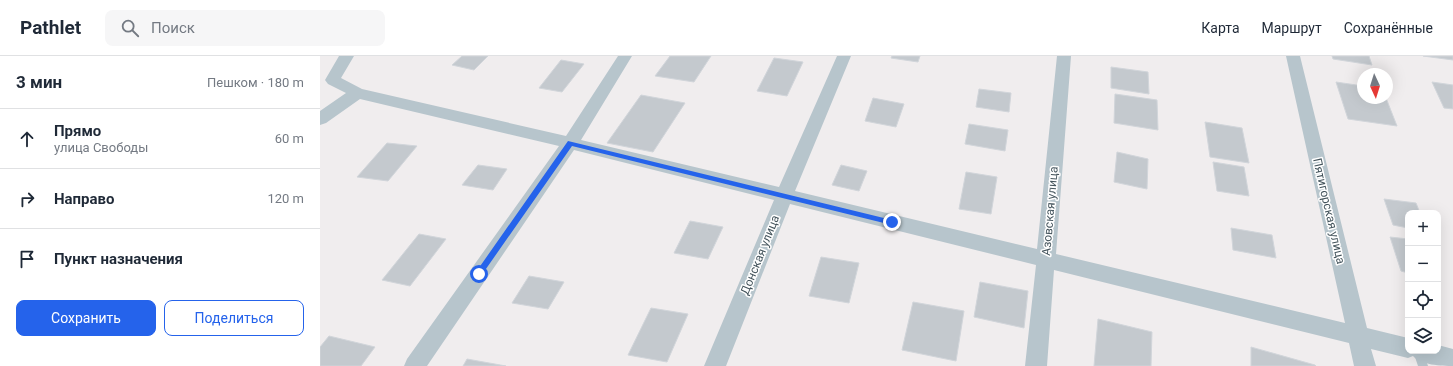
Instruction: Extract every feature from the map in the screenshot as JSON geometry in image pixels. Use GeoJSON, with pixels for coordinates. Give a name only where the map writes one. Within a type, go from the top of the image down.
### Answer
{"type":"FeatureCollection","features":[{"type":"Feature","properties":{"kind":"street"},"geometry":{"type":"LineString","coordinates":[[347,56],[341,63],[333,80],[358,93],[570,143],[1046,261],[1405,347]]}},
{"type":"Feature","properties":{"kind":"street"},"geometry":{"type":"LineString","coordinates":[[415,366],[570,143],[625,56]]}},
{"type":"Feature","properties":{"kind":"street","name":"Донская улица"},"geometry":{"type":"LineString","coordinates":[[715,366],[784,196],[844,56]]}},
{"type":"Feature","properties":{"kind":"street","name":"Азовская улица"},"geometry":{"type":"LineString","coordinates":[[1036,366],[1064,56]]}},
{"type":"Feature","properties":{"kind":"street","name":"Пятигорская улица"},"geometry":{"type":"LineString","coordinates":[[1293,56],[1365,366]]}},
{"type":"Feature","properties":{"kind":"street"},"geometry":{"type":"LineString","coordinates":[[320,118],[358,93]]}},
{"type":"Feature","properties":{"kind":"street"},"geometry":{"type":"LineString","coordinates":[[1435,354],[1453,358]]}},
{"type":"Feature","properties":{"kind":"lane"},"geometry":{"type":"LineString","coordinates":[[1419,354],[1423,366]]}},
{"type":"Feature","properties":{"kind":"building"},"geometry":{"type":"Polygon","coordinates":[[[462,56],[488,56],[474,70],[452,65],[462,56]]]}},
{"type":"Feature","properties":{"kind":"building"},"geometry":{"type":"Polygon","coordinates":[[[670,56],[711,56],[694,82],[655,76],[670,56]]]}},
{"type":"Feature","properties":{"kind":"building"},"geometry":{"type":"Polygon","coordinates":[[[892,56],[920,56],[918,62],[891,58],[892,56]]]}},
{"type":"Feature","properties":{"kind":"building"},"geometry":{"type":"Polygon","coordinates":[[[1332,56],[1369,56],[1372,65],[1333,59],[1332,56]]]}},
{"type":"Feature","properties":{"kind":"building"},"geometry":{"type":"Polygon","coordinates":[[[1423,56],[1453,56],[1453,60],[1423,56]]]}},
{"type":"Feature","properties":{"kind":"building"},"geometry":{"type":"Polygon","coordinates":[[[774,58],[803,62],[787,96],[757,91],[774,58]]]}},
{"type":"Feature","properties":{"kind":"building"},"geometry":{"type":"Polygon","coordinates":[[[561,60],[584,64],[562,92],[539,88],[561,60]]]}},
{"type":"Feature","properties":{"kind":"building"},"geometry":{"type":"Polygon","coordinates":[[[1111,67],[1148,72],[1149,94],[1111,88],[1111,67]]]}},
{"type":"Feature","properties":{"kind":"building"},"geometry":{"type":"Polygon","coordinates":[[[1336,82],[1357,85],[1357,104],[1388,104],[1397,126],[1348,119],[1336,82]]]}},
{"type":"Feature","properties":{"kind":"building"},"geometry":{"type":"Polygon","coordinates":[[[1432,82],[1453,85],[1453,109],[1444,108],[1432,82]]]}},
{"type":"Feature","properties":{"kind":"building"},"geometry":{"type":"Polygon","coordinates":[[[979,89],[1011,93],[1009,112],[976,107],[979,89]]]}},
{"type":"Feature","properties":{"kind":"building"},"geometry":{"type":"Polygon","coordinates":[[[1115,94],[1157,100],[1158,130],[1114,123],[1115,94]]]}},
{"type":"Feature","properties":{"kind":"building"},"geometry":{"type":"Polygon","coordinates":[[[641,95],[685,103],[653,152],[607,143],[641,95]]]}},
{"type":"Feature","properties":{"kind":"building"},"geometry":{"type":"Polygon","coordinates":[[[873,98],[904,104],[896,127],[865,121],[873,98]]]}},
{"type":"Feature","properties":{"kind":"building"},"geometry":{"type":"Polygon","coordinates":[[[1205,122],[1242,128],[1249,163],[1210,157],[1205,122]]]}},
{"type":"Feature","properties":{"kind":"building"},"geometry":{"type":"Polygon","coordinates":[[[969,124],[1008,130],[1005,151],[965,144],[969,124]]]}},
{"type":"Feature","properties":{"kind":"building"},"geometry":{"type":"Polygon","coordinates":[[[387,143],[417,146],[388,181],[357,177],[387,143]]]}},
{"type":"Feature","properties":{"kind":"building"},"geometry":{"type":"Polygon","coordinates":[[[1117,152],[1148,159],[1147,189],[1114,182],[1117,152]]]}},
{"type":"Feature","properties":{"kind":"building"},"geometry":{"type":"Polygon","coordinates":[[[1213,162],[1244,167],[1249,196],[1217,191],[1213,162]]]}},
{"type":"Feature","properties":{"kind":"building"},"geometry":{"type":"Polygon","coordinates":[[[478,165],[507,169],[493,190],[462,185],[478,165]]]}},
{"type":"Feature","properties":{"kind":"building"},"geometry":{"type":"Polygon","coordinates":[[[841,165],[867,171],[859,191],[832,185],[841,165]]]}},
{"type":"Feature","properties":{"kind":"building"},"geometry":{"type":"Polygon","coordinates":[[[966,172],[997,177],[991,214],[959,209],[966,172]]]}},
{"type":"Feature","properties":{"kind":"building"},"geometry":{"type":"Polygon","coordinates":[[[1384,199],[1416,203],[1419,210],[1405,210],[1405,227],[1393,225],[1384,199]]]}},
{"type":"Feature","properties":{"kind":"building"},"geometry":{"type":"Polygon","coordinates":[[[690,221],[723,227],[708,259],[674,253],[690,221]]]}},
{"type":"Feature","properties":{"kind":"building"},"geometry":{"type":"Polygon","coordinates":[[[1231,228],[1272,235],[1276,258],[1233,250],[1231,228]]]}},
{"type":"Feature","properties":{"kind":"building"},"geometry":{"type":"Polygon","coordinates":[[[419,234],[446,239],[410,286],[382,280],[419,234]]]}},
{"type":"Feature","properties":{"kind":"building"},"geometry":{"type":"Polygon","coordinates":[[[1390,237],[1405,239],[1405,272],[1401,271],[1390,237]]]}},
{"type":"Feature","properties":{"kind":"building"},"geometry":{"type":"Polygon","coordinates":[[[821,257],[859,263],[849,303],[809,296],[821,257]]]}},
{"type":"Feature","properties":{"kind":"building"},"geometry":{"type":"Polygon","coordinates":[[[529,276],[564,282],[548,309],[512,303],[529,276]]]}},
{"type":"Feature","properties":{"kind":"building"},"geometry":{"type":"Polygon","coordinates":[[[980,282],[1028,291],[1024,328],[974,317],[980,282]]]}},
{"type":"Feature","properties":{"kind":"building"},"geometry":{"type":"Polygon","coordinates":[[[913,302],[964,311],[956,361],[902,350],[913,302]]]}},
{"type":"Feature","properties":{"kind":"building"},"geometry":{"type":"Polygon","coordinates":[[[651,308],[688,314],[667,362],[628,355],[651,308]]]}},
{"type":"Feature","properties":{"kind":"building"},"geometry":{"type":"Polygon","coordinates":[[[1098,319],[1152,332],[1151,366],[1094,366],[1098,319]]]}},
{"type":"Feature","properties":{"kind":"building"},"geometry":{"type":"Polygon","coordinates":[[[329,336],[375,347],[361,366],[320,366],[320,347],[329,336]]]}},
{"type":"Feature","properties":{"kind":"building"},"geometry":{"type":"Polygon","coordinates":[[[1251,347],[1315,365],[1316,366],[1251,366],[1251,347]]]}},
{"type":"Feature","properties":{"kind":"building"},"geometry":{"type":"Polygon","coordinates":[[[467,359],[506,366],[463,366],[467,359]]]}},
{"type":"Feature","properties":{"kind":"route"},"geometry":{"type":"LineString","coordinates":[[479,274],[570,143],[892,222]]}}]}
